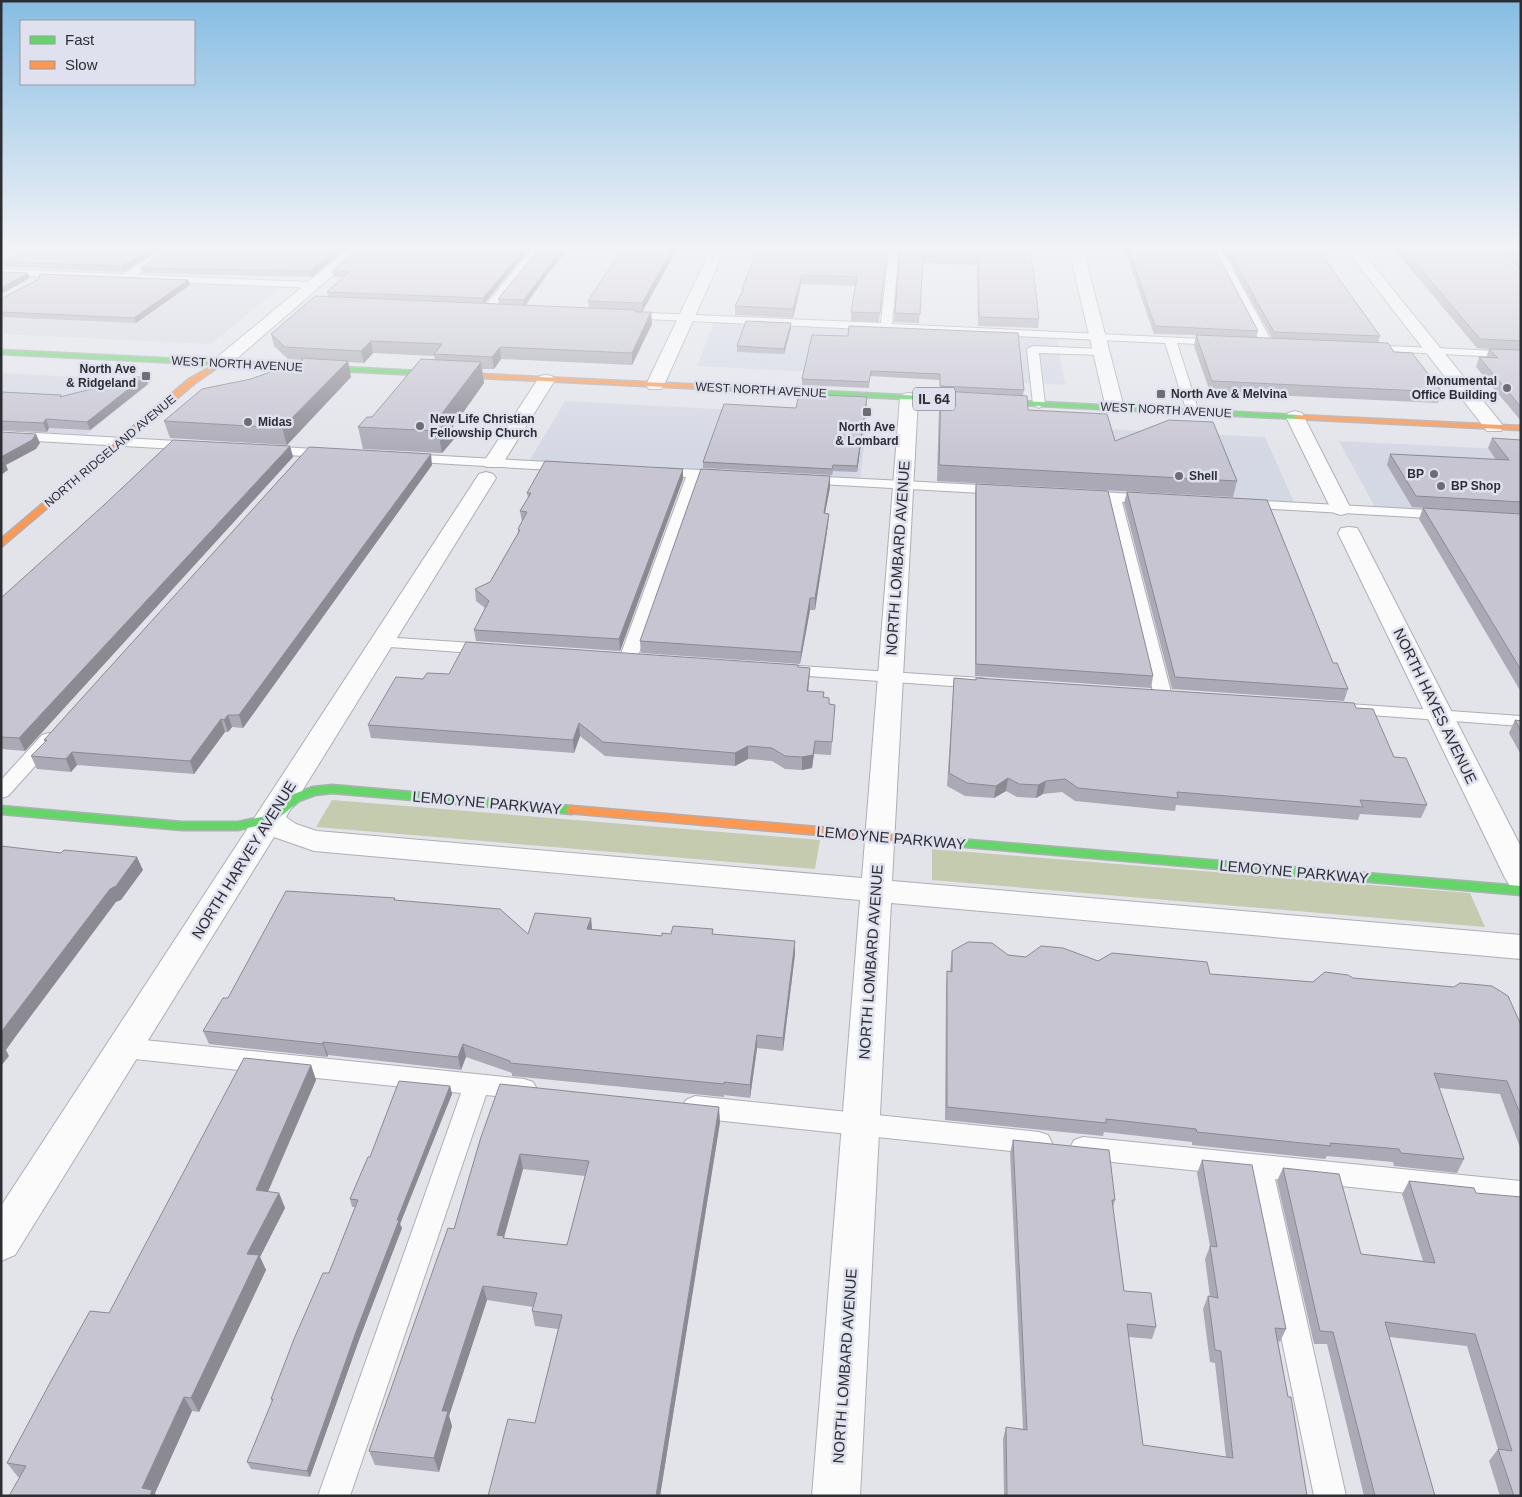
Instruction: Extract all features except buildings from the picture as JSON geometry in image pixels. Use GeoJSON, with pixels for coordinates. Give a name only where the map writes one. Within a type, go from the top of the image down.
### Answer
{"type":"FeatureCollection","features":[{"type":"Feature","properties":{"kind":"main road","name":"WEST NORTH AVENUE"},"geometry":{"type":"LineString","coordinates":[[1,352],[1521,428]]}},
{"type":"Feature","properties":{"kind":"main road","name":"NORTH RIDGELAND AVENUE"},"geometry":{"type":"LineString","coordinates":[[1,544],[192,381],[221,364]]}},
{"type":"Feature","properties":{"kind":"main road","name":"LEMOYNE PARKWAY"},"geometry":{"type":"LineString","coordinates":[[1,810],[211,827],[238,826],[270,819],[295,798],[313,791],[332,790],[1521,891]]}},
{"type":"Feature","properties":{"kind":"street"},"geometry":{"type":"LineString","coordinates":[[221,364],[280,319]]}},
{"type":"Feature","properties":{"kind":"street"},"geometry":{"type":"LineString","coordinates":[[655,385],[686,319]]}},
{"type":"Feature","properties":{"kind":"street"},"geometry":{"type":"LineString","coordinates":[[1093,319],[1115,408]]}},
{"type":"Feature","properties":{"kind":"street"},"geometry":{"type":"LineString","coordinates":[[1409,319],[1494,427]]}},
{"type":"Feature","properties":{"kind":"street","name":"NORTH HARVEY AVENUE"},"geometry":{"type":"LineString","coordinates":[[1,1242],[546,380]]}},
{"type":"Feature","properties":{"kind":"street","name":"NORTH LOMBARD AVENUE"},"geometry":{"type":"LineString","coordinates":[[836,1496],[909,398]]}},
{"type":"Feature","properties":{"kind":"street","name":"NORTH HAYES AVENUE"},"geometry":{"type":"LineString","coordinates":[[1296,417],[1440,716],[1521,878]]}},
{"type":"Feature","properties":{"kind":"street"},"geometry":{"type":"LineString","coordinates":[[270,819],[285,831],[314,841],[876,892],[1521,947]]}},
{"type":"Feature","properties":{"kind":"lane"},"geometry":{"type":"LineString","coordinates":[[705,319],[886,327],[1099,344]]}},
{"type":"Feature","properties":{"kind":"lane"},"geometry":{"type":"LineString","coordinates":[[886,327],[887,319]]}},
{"type":"Feature","properties":{"kind":"lane"},"geometry":{"type":"LineString","coordinates":[[1254,319],[1267,344]]}},
{"type":"Feature","properties":{"kind":"lane"},"geometry":{"type":"LineString","coordinates":[[1170,340],[1193,412]]}},
{"type":"Feature","properties":{"kind":"lane"},"geometry":{"type":"LineString","coordinates":[[1040,404],[1033,349],[1170,340],[1228,342]]}},
{"type":"Feature","properties":{"kind":"lane"},"geometry":{"type":"LineString","coordinates":[[1354,348],[1521,355]]}},
{"type":"Feature","properties":{"kind":"lane"},"geometry":{"type":"LineString","coordinates":[[1,435],[209,446]]}},
{"type":"Feature","properties":{"kind":"lane"},"geometry":{"type":"LineString","coordinates":[[249,449],[345,454]]}},
{"type":"Feature","properties":{"kind":"lane"},"geometry":{"type":"LineString","coordinates":[[294,467],[307,452]]}},
{"type":"Feature","properties":{"kind":"lane"},"geometry":{"type":"LineString","coordinates":[[392,457],[490,470],[581,467]]}},
{"type":"Feature","properties":{"kind":"lane"},"geometry":{"type":"LineString","coordinates":[[647,471],[734,476]]}},
{"type":"Feature","properties":{"kind":"lane"},"geometry":{"type":"LineString","coordinates":[[628,659],[694,474]]}},
{"type":"Feature","properties":{"kind":"lane"},"geometry":{"type":"LineString","coordinates":[[794,479],[1010,491]]}},
{"type":"Feature","properties":{"kind":"lane"},"geometry":{"type":"LineString","coordinates":[[1066,494],[1162,500]]}},
{"type":"Feature","properties":{"kind":"lane"},"geometry":{"type":"LineString","coordinates":[[1114,497],[1163,696]]}},
{"type":"Feature","properties":{"kind":"lane"},"geometry":{"type":"LineString","coordinates":[[1231,503],[1345,521],[1462,516]]}},
{"type":"Feature","properties":{"kind":"lane"},"geometry":{"type":"LineString","coordinates":[[382,642],[508,651]]}},
{"type":"Feature","properties":{"kind":"lane"},"geometry":{"type":"LineString","coordinates":[[608,658],[648,660]]}},
{"type":"Feature","properties":{"kind":"lane"},"geometry":{"type":"LineString","coordinates":[[765,669],[999,685]]}},
{"type":"Feature","properties":{"kind":"lane"},"geometry":{"type":"LineString","coordinates":[[1144,695],[1183,698]]}},
{"type":"Feature","properties":{"kind":"lane"},"geometry":{"type":"LineString","coordinates":[[1332,708],[1521,721]]}},
{"type":"Feature","properties":{"kind":"lane"},"geometry":{"type":"LineString","coordinates":[[1,792],[58,730]]}},
{"type":"Feature","properties":{"kind":"lane"},"geometry":{"type":"LineString","coordinates":[[125,1048],[546,1092]]}},
{"type":"Feature","properties":{"kind":"lane"},"geometry":{"type":"LineString","coordinates":[[334,1496],[477,1084]]}},
{"type":"Feature","properties":{"kind":"lane"},"geometry":{"type":"LineString","coordinates":[[674,1105],[1521,1193]]}},
{"type":"Feature","properties":{"kind":"lane"},"geometry":{"type":"LineString","coordinates":[[1259,1166],[1330,1496]]}},
{"type":"Feature","properties":{"kind":"shaded area"},"geometry":{"type":"Polygon","coordinates":[[[1,319],[242,319],[211,344],[1,334],[1,319]]]}},
{"type":"Feature","properties":{"kind":"shaded area"},"geometry":{"type":"Polygon","coordinates":[[[714,322],[1057,338],[1065,385],[697,366],[714,322]]]}},
{"type":"Feature","properties":{"kind":"shaded area"},"geometry":{"type":"Polygon","coordinates":[[[1,373],[153,381],[86,435],[1,430],[1,373]]]}},
{"type":"Feature","properties":{"kind":"shaded area"},"geometry":{"type":"Polygon","coordinates":[[[565,401],[868,417],[860,478],[530,460],[565,401]]]}},
{"type":"Feature","properties":{"kind":"shaded area"},"geometry":{"type":"Polygon","coordinates":[[[940,421],[1265,437],[1294,502],[938,483],[940,421]]]}},
{"type":"Feature","properties":{"kind":"shaded area"},"geometry":{"type":"Polygon","coordinates":[[[1339,441],[1521,450],[1521,516],[1375,507],[1339,441]]]}},
{"type":"Feature","properties":{"kind":"green space"},"geometry":{"type":"Polygon","coordinates":[[[332,800],[820,840],[815,869],[316,827],[332,800]]]}},
{"type":"Feature","properties":{"kind":"green space"},"geometry":{"type":"Polygon","coordinates":[[[932,849],[1470,893],[1485,927],[932,880],[932,849]]]}},
{"type":"Feature","properties":{"kind":"traffic: fast"},"geometry":{"type":"LineString","coordinates":[[1,352],[461,375]]}},
{"type":"Feature","properties":{"kind":"traffic: fast"},"geometry":{"type":"LineString","coordinates":[[727,388],[1298,417]]}},
{"type":"Feature","properties":{"kind":"traffic: fast"},"geometry":{"type":"LineString","coordinates":[[1,810],[182,826],[238,826],[270,819],[295,798],[313,791],[332,789],[572,810]]}},
{"type":"Feature","properties":{"kind":"traffic: fast"},"geometry":{"type":"LineString","coordinates":[[911,839],[1521,891]]}},
{"type":"Feature","properties":{"kind":"traffic: slow"},"geometry":{"type":"LineString","coordinates":[[1,544],[192,381],[221,363]]}},
{"type":"Feature","properties":{"kind":"traffic: slow"},"geometry":{"type":"LineString","coordinates":[[461,375],[727,388]]}},
{"type":"Feature","properties":{"kind":"traffic: slow"},"geometry":{"type":"LineString","coordinates":[[1298,417],[1521,428]]}},
{"type":"Feature","properties":{"kind":"traffic: slow"},"geometry":{"type":"LineString","coordinates":[[572,810],[911,839]]}},
{"type":"Feature","properties":{"kind":"place","name":"North Ave & Ridgeland"},"geometry":{"type":"Point","coordinates":[146,376]}},
{"type":"Feature","properties":{"kind":"place","name":"Monumental Office Building"},"geometry":{"type":"Point","coordinates":[1507,388]}},
{"type":"Feature","properties":{"kind":"place","name":"North Ave & Melvina"},"geometry":{"type":"Point","coordinates":[1161,394]}},
{"type":"Feature","properties":{"kind":"place","name":"North Ave & Lombard"},"geometry":{"type":"Point","coordinates":[867,412]}},
{"type":"Feature","properties":{"kind":"place","name":"Midas"},"geometry":{"type":"Point","coordinates":[248,422]}},
{"type":"Feature","properties":{"kind":"place","name":"New Life Christian Fellowship Church"},"geometry":{"type":"Point","coordinates":[420,426]}},
{"type":"Feature","properties":{"kind":"place","name":"BP"},"geometry":{"type":"Point","coordinates":[1434,474]}},
{"type":"Feature","properties":{"kind":"place","name":"Shell"},"geometry":{"type":"Point","coordinates":[1179,476]}},
{"type":"Feature","properties":{"kind":"place","name":"BP Shop"},"geometry":{"type":"Point","coordinates":[1441,486]}}]}
